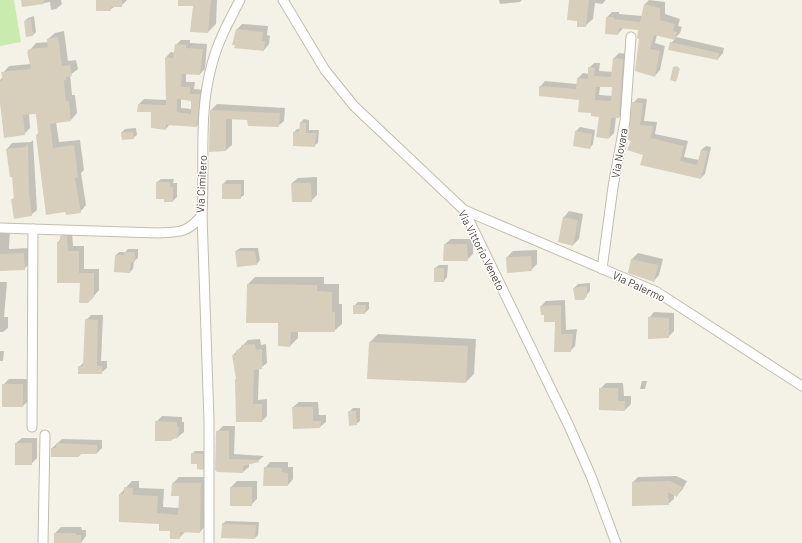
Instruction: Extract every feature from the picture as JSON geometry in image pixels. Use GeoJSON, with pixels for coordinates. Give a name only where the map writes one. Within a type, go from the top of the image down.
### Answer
{"type":"FeatureCollection","features":[{"type":"Feature","properties":{"kind":"street","name":"Via Cimitero"},"geometry":{"type":"LineString","coordinates":[[0,228],[182,232],[195,224],[202,215],[203,136],[207,88],[212,64],[223,33],[240,0]]}},
{"type":"Feature","properties":{"kind":"street","name":"Via Vittorio Veneto"},"geometry":{"type":"LineString","coordinates":[[282,1],[325,70],[354,106],[464,210],[569,426],[591,476],[616,543]]}},
{"type":"Feature","properties":{"kind":"street","name":"Via Novara"},"geometry":{"type":"LineString","coordinates":[[602,269],[613,187],[625,121],[631,38]]}},
{"type":"Feature","properties":{"kind":"street","name":"Via Palermo"},"geometry":{"type":"LineString","coordinates":[[464,210],[657,292],[802,386]]}},
{"type":"Feature","properties":{"kind":"street"},"geometry":{"type":"LineString","coordinates":[[202,215],[209,421],[209,543]]}},
{"type":"Feature","properties":{"kind":"street"},"geometry":{"type":"LineString","coordinates":[[32,427],[33,229]]}},
{"type":"Feature","properties":{"kind":"street"},"geometry":{"type":"LineString","coordinates":[[43,543],[45,435]]}},
{"type":"Feature","properties":{"kind":"green space"},"geometry":{"type":"Polygon","coordinates":[[[0,0],[14,0],[21,42],[0,46],[0,0]]]}},
{"type":"Feature","properties":{"kind":"building"},"geometry":{"type":"Polygon","coordinates":[[[21,0],[44,0],[44,4],[22,7],[21,0]]]}},
{"type":"Feature","properties":{"kind":"building"},"geometry":{"type":"Polygon","coordinates":[[[96,0],[122,0],[122,7],[111,7],[111,11],[96,11],[96,0]]]}},
{"type":"Feature","properties":{"kind":"building"},"geometry":{"type":"Polygon","coordinates":[[[178,0],[211,0],[208,33],[190,32],[193,6],[178,6],[178,0]]]}},
{"type":"Feature","properties":{"kind":"building"},"geometry":{"type":"Polygon","coordinates":[[[569,0],[589,0],[586,27],[577,27],[577,21],[567,20],[569,0]]]}},
{"type":"Feature","properties":{"kind":"building"},"geometry":{"type":"Polygon","coordinates":[[[644,4],[660,8],[660,20],[675,24],[673,31],[677,32],[675,40],[654,35],[650,49],[660,51],[655,77],[635,71],[639,39],[637,38],[638,30],[619,28],[618,35],[605,34],[606,17],[640,22],[644,4]]]}},
{"type":"Feature","properties":{"kind":"building"},"geometry":{"type":"Polygon","coordinates":[[[31,19],[33,36],[26,37],[24,21],[31,19]]]}},
{"type":"Feature","properties":{"kind":"building"},"geometry":{"type":"Polygon","coordinates":[[[236,29],[263,32],[262,41],[265,41],[264,51],[234,48],[235,45],[232,45],[236,29]]]}},
{"type":"Feature","properties":{"kind":"building"},"geometry":{"type":"Polygon","coordinates":[[[58,37],[62,66],[70,65],[72,76],[66,77],[66,80],[64,80],[66,101],[69,101],[71,121],[50,124],[53,148],[74,145],[78,177],[75,178],[81,213],[66,215],[65,212],[46,215],[36,136],[38,133],[36,114],[23,115],[25,135],[4,138],[0,103],[0,81],[3,80],[1,72],[31,69],[27,52],[29,49],[48,47],[47,39],[58,37]]]}},
{"type":"Feature","properties":{"kind":"building"},"geometry":{"type":"Polygon","coordinates":[[[670,42],[719,53],[718,60],[668,50],[670,42]]]}},
{"type":"Feature","properties":{"kind":"building"},"geometry":{"type":"Polygon","coordinates":[[[175,44],[186,45],[186,48],[203,49],[200,75],[182,74],[181,87],[190,87],[190,94],[200,94],[197,127],[166,125],[166,130],[151,128],[151,112],[137,112],[138,104],[166,105],[165,57],[173,58],[175,44]],[[177,99],[177,112],[191,114],[191,101],[177,99]]]}},
{"type":"Feature","properties":{"kind":"building"},"geometry":{"type":"Polygon","coordinates":[[[613,58],[623,59],[619,118],[611,118],[609,139],[596,137],[599,117],[591,116],[591,113],[578,112],[579,100],[539,96],[539,86],[576,89],[577,78],[588,79],[588,67],[595,68],[594,76],[611,77],[613,58]],[[596,87],[595,100],[611,101],[612,87],[596,87]]]}},
{"type":"Feature","properties":{"kind":"building"},"geometry":{"type":"Polygon","coordinates":[[[677,66],[680,69],[676,82],[670,80],[673,67],[677,66]]]}},
{"type":"Feature","properties":{"kind":"building"},"geometry":{"type":"Polygon","coordinates":[[[632,102],[643,103],[640,125],[653,126],[651,138],[684,146],[680,161],[697,165],[701,150],[708,151],[701,179],[640,165],[643,155],[627,150],[631,141],[628,140],[632,102]]]}},
{"type":"Feature","properties":{"kind":"building"},"geometry":{"type":"Polygon","coordinates":[[[210,110],[280,113],[279,127],[248,126],[247,120],[226,119],[226,151],[209,152],[210,110]]]}},
{"type":"Feature","properties":{"kind":"building"},"geometry":{"type":"Polygon","coordinates":[[[300,122],[306,123],[306,133],[316,133],[315,147],[293,146],[293,132],[299,132],[300,122]]]}},
{"type":"Feature","properties":{"kind":"building"},"geometry":{"type":"Polygon","coordinates":[[[575,131],[592,134],[590,149],[573,146],[575,131]]]}},
{"type":"Feature","properties":{"kind":"building"},"geometry":{"type":"Polygon","coordinates":[[[121,132],[133,132],[134,139],[122,140],[121,132]]]}},
{"type":"Feature","properties":{"kind":"building"},"geometry":{"type":"Polygon","coordinates":[[[28,144],[29,192],[32,216],[14,219],[11,199],[14,199],[12,177],[10,177],[6,149],[25,147],[28,144]]]}},
{"type":"Feature","properties":{"kind":"building"},"geometry":{"type":"Polygon","coordinates":[[[156,182],[170,182],[170,187],[173,187],[173,202],[164,202],[164,199],[156,199],[156,182]]]}},
{"type":"Feature","properties":{"kind":"building"},"geometry":{"type":"Polygon","coordinates":[[[291,183],[311,183],[312,202],[292,202],[291,183]]]}},
{"type":"Feature","properties":{"kind":"building"},"geometry":{"type":"Polygon","coordinates":[[[222,184],[241,184],[241,199],[222,199],[222,184]]]}},
{"type":"Feature","properties":{"kind":"building"},"geometry":{"type":"Polygon","coordinates":[[[563,217],[578,220],[573,246],[558,242],[563,217]]]}},
{"type":"Feature","properties":{"kind":"building"},"geometry":{"type":"Polygon","coordinates":[[[60,236],[67,236],[68,251],[79,251],[79,273],[94,273],[94,297],[88,303],[79,303],[80,283],[57,283],[57,242],[60,241],[60,236]]]}},
{"type":"Feature","properties":{"kind":"building"},"geometry":{"type":"Polygon","coordinates":[[[444,244],[467,244],[468,261],[443,261],[444,244]]]}},
{"type":"Feature","properties":{"kind":"building"},"geometry":{"type":"Polygon","coordinates":[[[235,251],[255,251],[257,265],[237,267],[235,251]]]}},
{"type":"Feature","properties":{"kind":"building"},"geometry":{"type":"Polygon","coordinates":[[[124,252],[135,252],[135,262],[131,262],[130,273],[114,272],[115,255],[124,255],[124,252]]]}},
{"type":"Feature","properties":{"kind":"building"},"geometry":{"type":"Polygon","coordinates":[[[24,253],[25,270],[0,271],[0,254],[24,253]]]}},
{"type":"Feature","properties":{"kind":"building"},"geometry":{"type":"Polygon","coordinates":[[[531,256],[532,271],[507,273],[506,257],[531,256]]]}},
{"type":"Feature","properties":{"kind":"building"},"geometry":{"type":"Polygon","coordinates":[[[631,259],[658,265],[654,282],[628,273],[631,259]]]}},
{"type":"Feature","properties":{"kind":"building"},"geometry":{"type":"Polygon","coordinates":[[[434,268],[444,268],[444,282],[434,282],[434,268]]]}},
{"type":"Feature","properties":{"kind":"building"},"geometry":{"type":"Polygon","coordinates":[[[247,284],[317,285],[317,291],[332,292],[332,312],[335,312],[335,332],[291,332],[290,347],[278,346],[278,323],[246,323],[247,284]]]}},
{"type":"Feature","properties":{"kind":"building"},"geometry":{"type":"Polygon","coordinates":[[[587,286],[587,296],[584,300],[575,300],[573,288],[587,286]]]}},
{"type":"Feature","properties":{"kind":"building"},"geometry":{"type":"Polygon","coordinates":[[[353,305],[366,305],[365,314],[353,314],[353,305]]]}},
{"type":"Feature","properties":{"kind":"building"},"geometry":{"type":"Polygon","coordinates":[[[561,305],[561,334],[573,334],[571,352],[554,352],[555,322],[544,322],[544,315],[541,315],[540,306],[561,305]]]}},
{"type":"Feature","properties":{"kind":"building"},"geometry":{"type":"Polygon","coordinates":[[[648,317],[669,318],[669,338],[648,339],[648,317]]]}},
{"type":"Feature","properties":{"kind":"building"},"geometry":{"type":"Polygon","coordinates":[[[85,319],[98,320],[97,366],[102,366],[102,374],[78,374],[78,366],[83,366],[85,319]]]}},
{"type":"Feature","properties":{"kind":"building"},"geometry":{"type":"Polygon","coordinates":[[[369,342],[468,346],[466,383],[367,379],[369,342]]]}},
{"type":"Feature","properties":{"kind":"building"},"geometry":{"type":"Polygon","coordinates":[[[255,344],[256,350],[262,349],[262,369],[254,370],[253,404],[262,404],[262,422],[236,422],[236,379],[232,355],[236,355],[236,350],[242,349],[241,345],[255,344]]]}},
{"type":"Feature","properties":{"kind":"building"},"geometry":{"type":"Polygon","coordinates":[[[2,384],[23,384],[23,407],[2,407],[2,384]]]}},
{"type":"Feature","properties":{"kind":"building"},"geometry":{"type":"Polygon","coordinates":[[[599,388],[618,388],[618,401],[625,401],[625,411],[599,410],[599,388]]]}},
{"type":"Feature","properties":{"kind":"building"},"geometry":{"type":"Polygon","coordinates":[[[292,407],[313,407],[313,421],[321,421],[320,428],[293,429],[292,407]]]}},
{"type":"Feature","properties":{"kind":"building"},"geometry":{"type":"Polygon","coordinates":[[[348,411],[356,411],[357,425],[349,426],[348,411]]]}},
{"type":"Feature","properties":{"kind":"building"},"geometry":{"type":"Polygon","coordinates":[[[155,421],[177,422],[177,427],[179,427],[178,438],[171,441],[155,441],[155,421]]]}},
{"type":"Feature","properties":{"kind":"building"},"geometry":{"type":"Polygon","coordinates":[[[216,431],[229,431],[229,459],[259,460],[259,462],[243,466],[243,473],[217,472],[215,470],[216,431]]]}},
{"type":"Feature","properties":{"kind":"building"},"geometry":{"type":"Polygon","coordinates":[[[15,443],[32,443],[32,465],[15,465],[15,443]]]}},
{"type":"Feature","properties":{"kind":"building"},"geometry":{"type":"Polygon","coordinates":[[[56,443],[97,445],[97,454],[79,454],[79,457],[51,457],[51,448],[56,448],[56,443]]]}},
{"type":"Feature","properties":{"kind":"building"},"geometry":{"type":"Polygon","coordinates":[[[191,453],[203,454],[203,470],[197,469],[197,464],[191,464],[191,453]]]}},
{"type":"Feature","properties":{"kind":"building"},"geometry":{"type":"Polygon","coordinates":[[[264,467],[282,468],[282,472],[288,473],[288,486],[263,486],[264,467]]]}},
{"type":"Feature","properties":{"kind":"building"},"geometry":{"type":"Polygon","coordinates":[[[670,481],[682,487],[677,497],[668,492],[669,505],[632,506],[632,482],[670,481]]]}},
{"type":"Feature","properties":{"kind":"building"},"geometry":{"type":"Polygon","coordinates":[[[172,483],[201,483],[200,533],[180,532],[180,539],[170,539],[170,531],[159,531],[159,524],[119,522],[119,494],[124,494],[124,487],[133,488],[133,495],[158,496],[157,513],[178,515],[179,496],[171,496],[172,483]]]}},
{"type":"Feature","properties":{"kind":"building"},"geometry":{"type":"Polygon","coordinates":[[[230,487],[252,487],[252,506],[230,506],[230,487]]]}},
{"type":"Feature","properties":{"kind":"building"},"geometry":{"type":"Polygon","coordinates":[[[222,524],[256,525],[255,539],[221,538],[222,524]]]}},
{"type":"Feature","properties":{"kind":"building"},"geometry":{"type":"Polygon","coordinates":[[[54,533],[76,533],[76,535],[81,535],[81,543],[54,543],[54,533]]]}}]}
